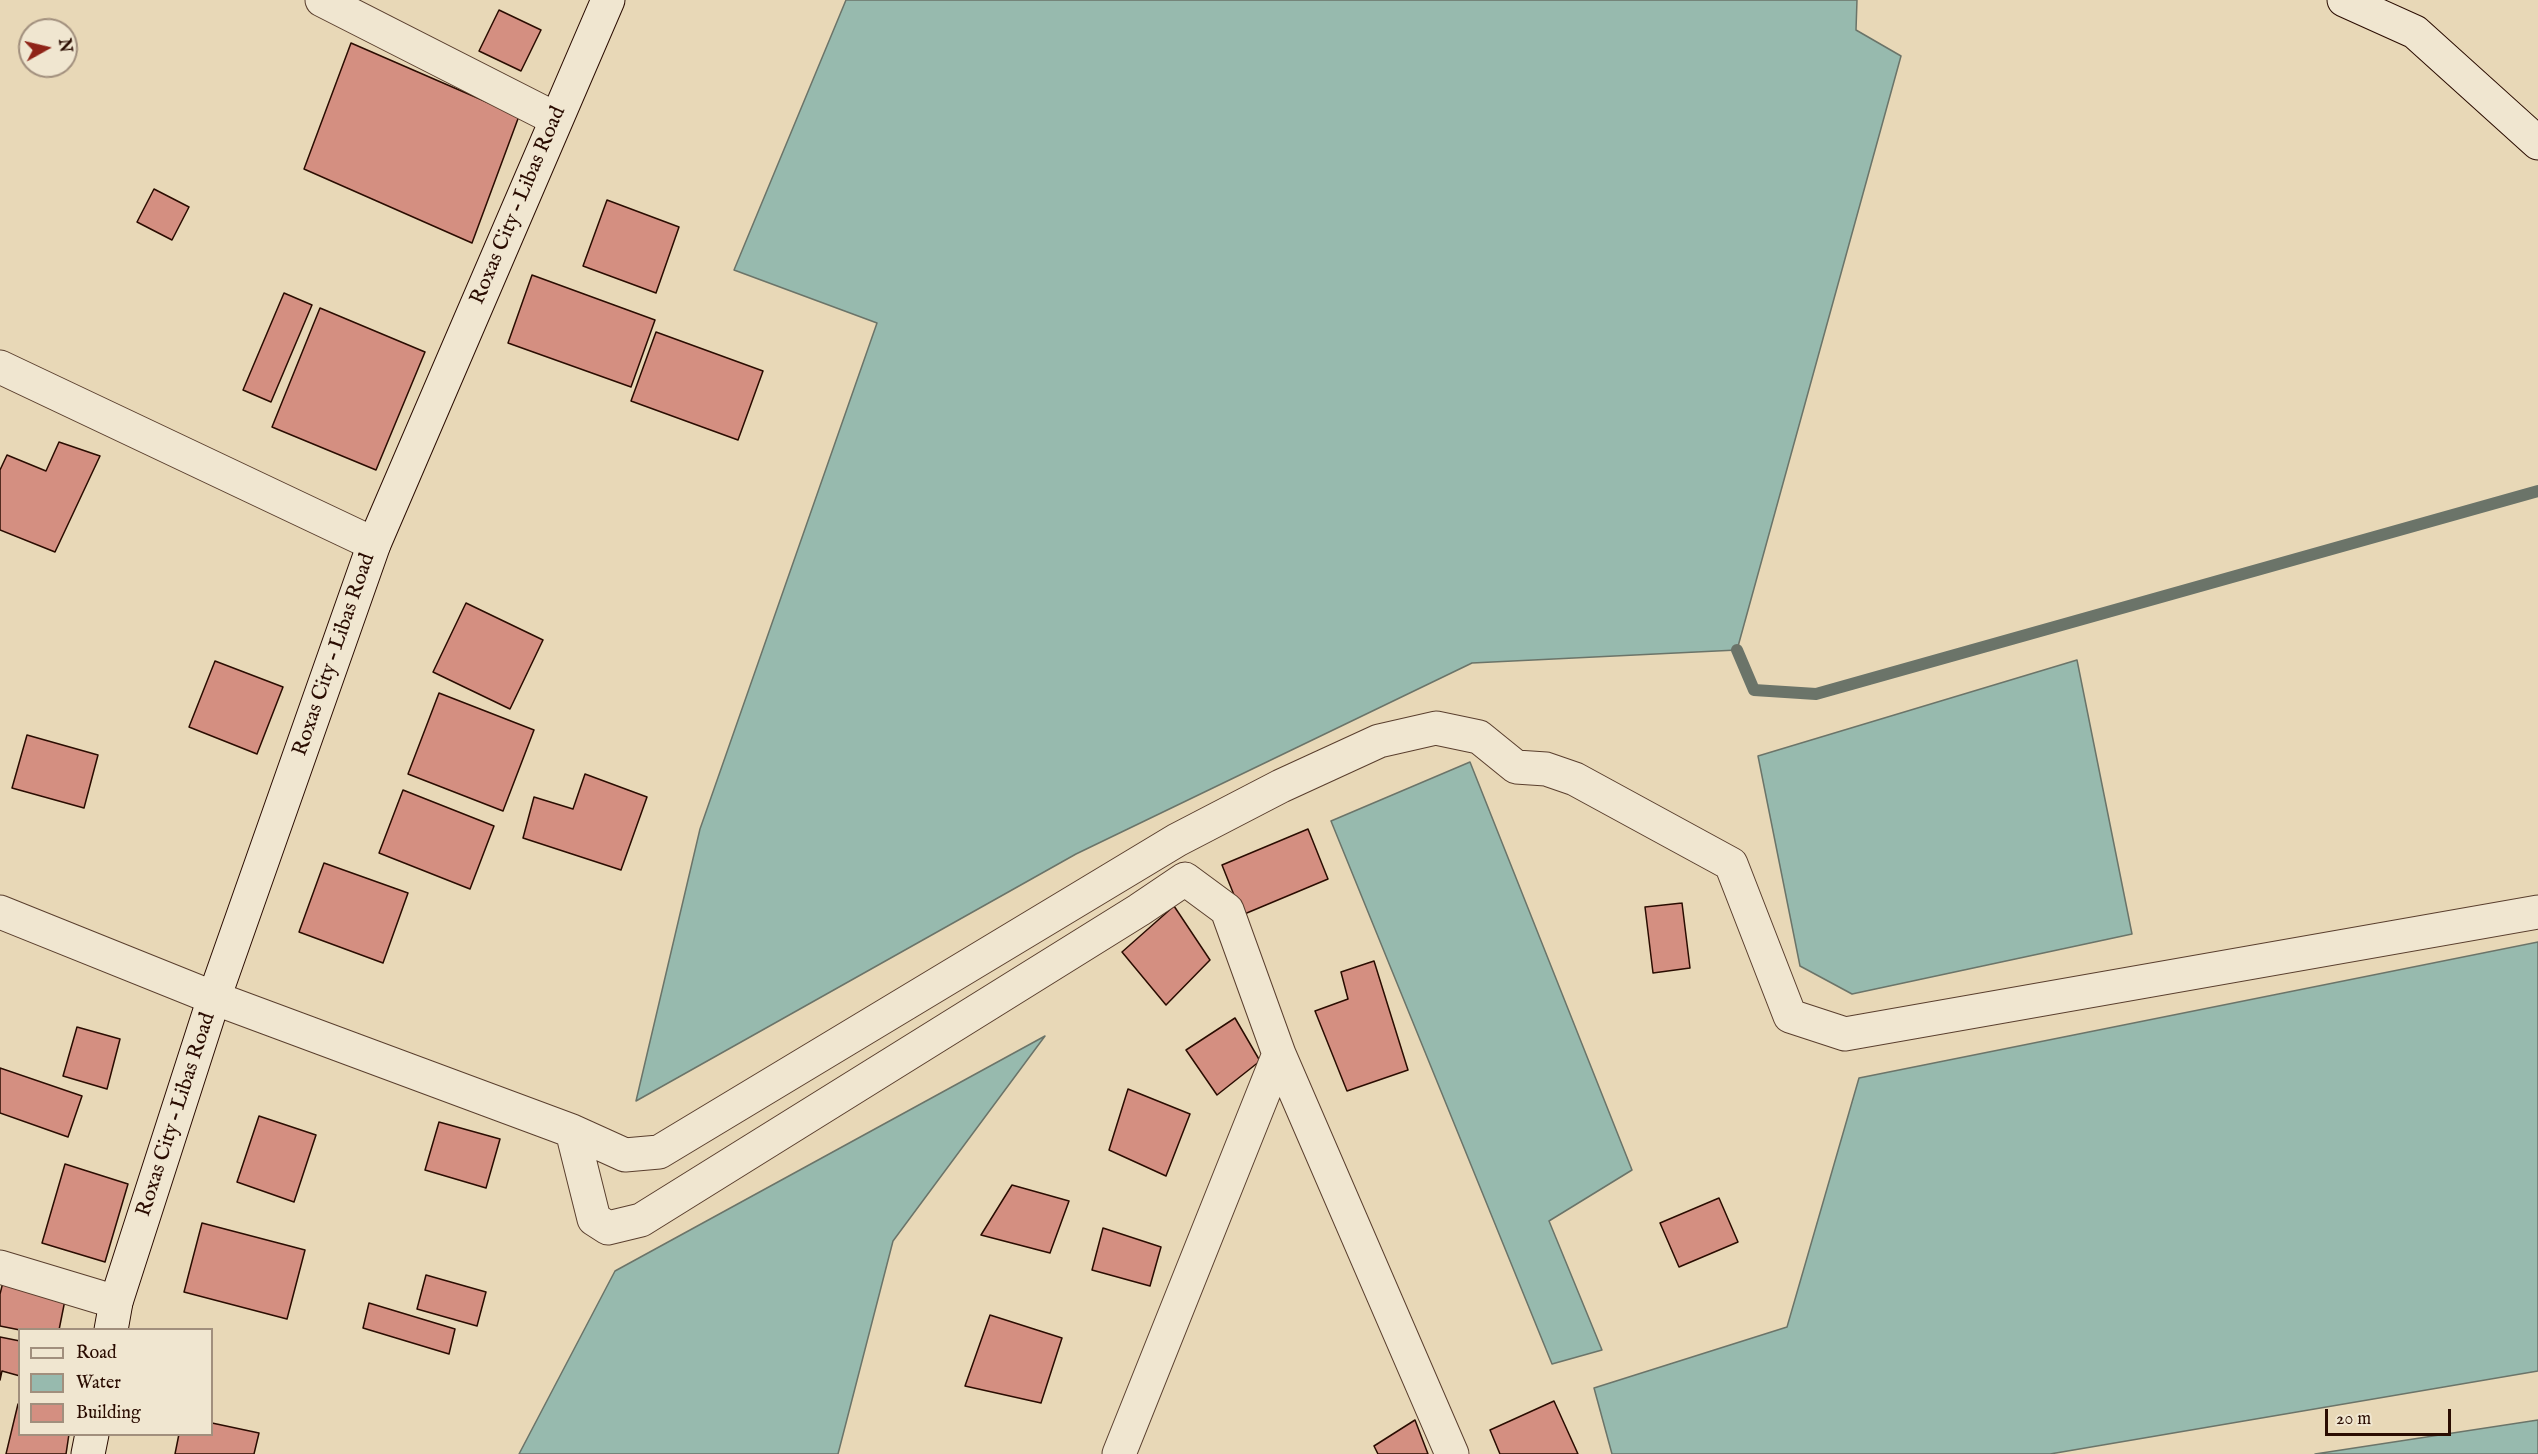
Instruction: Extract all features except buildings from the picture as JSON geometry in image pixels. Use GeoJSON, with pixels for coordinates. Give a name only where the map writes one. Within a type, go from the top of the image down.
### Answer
{"type":"FeatureCollection","features":[{"type":"Feature","properties":{"kind":"street"},"geometry":{"type":"LineString","coordinates":[[322,0],[556,119]]}},
{"type":"Feature","properties":{"kind":"street","name":"Roxas City – Libas Road"},"geometry":{"type":"LineString","coordinates":[[114,1316],[214,998],[374,544],[608,0]]}},
{"type":"Feature","properties":{"kind":"street"},"geometry":{"type":"LineString","coordinates":[[2344,0],[2415,32],[2538,142]]}},
{"type":"Feature","properties":{"kind":"street"},"geometry":{"type":"LineString","coordinates":[[0,367],[374,544]]}},
{"type":"Feature","properties":{"kind":"street"},"geometry":{"type":"LineString","coordinates":[[0,912],[214,998],[572,1131],[625,1155],[659,1152],[1176,840],[1281,786],[1378,741],[1436,728],[1479,737],[1516,767],[1546,769],[1575,779],[1731,864],[1790,1016],[1845,1034],[2538,912]]}},
{"type":"Feature","properties":{"kind":"street"},"geometry":{"type":"LineString","coordinates":[[572,1131],[594,1218],[608,1228],[641,1220],[1029,980],[1185,879],[1227,910],[1279,1054],[1452,1454]]}},
{"type":"Feature","properties":{"kind":"street"},"geometry":{"type":"LineString","coordinates":[[1119,1454],[1279,1054]]}},
{"type":"Feature","properties":{"kind":"street"},"geometry":{"type":"LineString","coordinates":[[0,1267],[114,1316]]}},
{"type":"Feature","properties":{"kind":"street"},"geometry":{"type":"LineString","coordinates":[[88,1454],[92,1436]]}},
{"type":"Feature","properties":{"kind":"water"},"geometry":{"type":"Polygon","coordinates":[[[846,0],[1857,0],[1856,30],[1901,56],[1737,650],[1472,663],[1076,854],[636,1101],[700,829],[877,323],[734,270],[846,0]]]}},
{"type":"Feature","properties":{"kind":"water"},"geometry":{"type":"Polygon","coordinates":[[[2077,660],[2132,934],[1852,994],[1800,966],[1758,756],[2077,660]]]}},
{"type":"Feature","properties":{"kind":"water"},"geometry":{"type":"Polygon","coordinates":[[[1470,762],[1632,1170],[1549,1221],[1602,1350],[1552,1364],[1331,821],[1470,762]]]}},
{"type":"Feature","properties":{"kind":"water"},"geometry":{"type":"Polygon","coordinates":[[[2538,942],[2538,1371],[2050,1454],[1612,1454],[1594,1388],[1787,1327],[1859,1078],[2538,942]]]}},
{"type":"Feature","properties":{"kind":"water"},"geometry":{"type":"Polygon","coordinates":[[[1045,1036],[893,1241],[838,1454],[519,1454],[615,1271],[1045,1036]]]}},
{"type":"Feature","properties":{"kind":"water"},"geometry":{"type":"Polygon","coordinates":[[[2538,1420],[2538,1454],[2315,1454],[2538,1420]]]}},
{"type":"Feature","properties":{"kind":"waterway"},"geometry":{"type":"LineString","coordinates":[[1737,650],[1754,690],[1816,694],[2538,491]]}}]}
